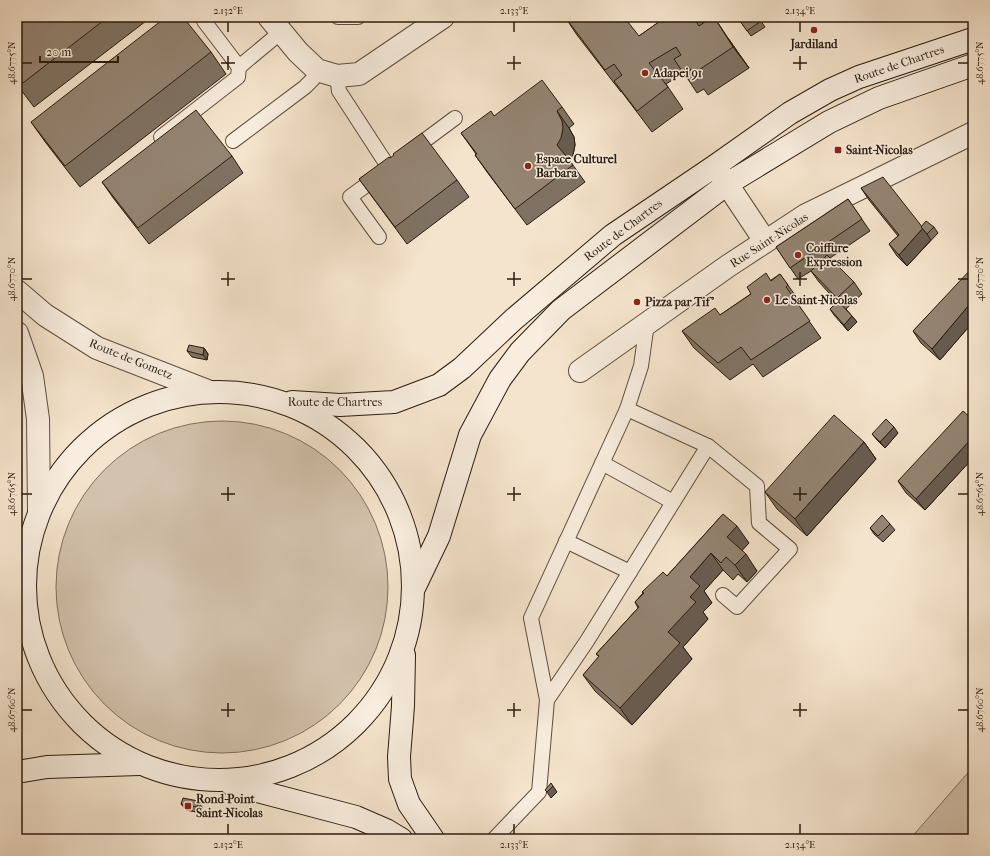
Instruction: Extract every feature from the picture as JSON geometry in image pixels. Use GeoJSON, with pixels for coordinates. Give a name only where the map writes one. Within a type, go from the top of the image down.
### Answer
{"type":"FeatureCollection","features":[{"type":"Feature","properties":{"kind":"main road"},"geometry":{"type":"LineString","coordinates":[[275,25],[326,73],[359,74],[443,17]]}},
{"type":"Feature","properties":{"kind":"main road","name":"Route de Chartres"},"geometry":{"type":"LineString","coordinates":[[282,402],[340,405],[394,402],[439,385],[462,368],[514,319],[612,234],[715,166],[790,113],[830,90],[858,78],[973,39]]}},
{"type":"Feature","properties":{"kind":"main road","name":"Route de Chartres"},"geometry":{"type":"LineString","coordinates":[[414,589],[438,536],[470,435],[500,379],[520,352],[560,310],[727,184],[829,122],[879,98],[973,65]]}},
{"type":"Feature","properties":{"kind":"main road","name":"Rue Saint-Nicolas"},"geometry":{"type":"LineString","coordinates":[[580,371],[765,241],[806,215],[973,133]]}},
{"type":"Feature","properties":{"kind":"main road"},"geometry":{"type":"LineString","coordinates":[[715,166],[765,241]]}},
{"type":"Feature","properties":{"kind":"main road","name":"Route de Gometz"},"geometry":{"type":"LineString","coordinates":[[17,292],[45,315],[97,348],[210,392]]}},
{"type":"Feature","properties":{"kind":"main road"},"geometry":{"type":"LineString","coordinates":[[17,333],[32,376],[38,419],[39,511]]}},
{"type":"Feature","properties":{"kind":"main road"},"geometry":{"type":"LineString","coordinates":[[404,646],[394,671],[372,705],[344,735],[322,751],[298,764],[272,773],[246,779],[218,781],[191,779],[165,773],[140,764],[115,751],[92,735],[72,715],[56,693],[42,668],[32,643],[26,616],[24,588],[26,555],[30,536],[39,511],[51,486],[67,464],[86,444],[107,426],[156,402],[183,395],[210,392],[246,394],[282,402],[307,413],[330,426],[351,444],[386,486],[398,510],[407,535],[412,562],[414,589],[404,646],[403,706],[399,757],[400,779],[409,804],[433,839]]}},
{"type":"Feature","properties":{"kind":"main road"},"geometry":{"type":"LineString","coordinates":[[17,608],[24,588]]}},
{"type":"Feature","properties":{"kind":"main road"},"geometry":{"type":"LineString","coordinates":[[17,772],[47,767],[140,764]]}},
{"type":"Feature","properties":{"kind":"main road"},"geometry":{"type":"LineString","coordinates":[[218,781],[356,817],[386,830],[401,839]]}},
{"type":"Feature","properties":{"kind":"lane"},"geometry":{"type":"LineString","coordinates":[[338,17],[358,17]]}},
{"type":"Feature","properties":{"kind":"lane"},"geometry":{"type":"LineString","coordinates":[[204,21],[239,67]]}},
{"type":"Feature","properties":{"kind":"lane"},"geometry":{"type":"LineString","coordinates":[[150,146],[238,77],[239,67],[275,25]]}},
{"type":"Feature","properties":{"kind":"lane"},"geometry":{"type":"LineString","coordinates":[[233,141],[305,87],[312,79],[326,73],[389,168]]}},
{"type":"Feature","properties":{"kind":"lane"},"geometry":{"type":"LineString","coordinates":[[379,237],[350,197],[455,118]]}},
{"type":"Feature","properties":{"kind":"lane"},"geometry":{"type":"LineString","coordinates":[[494,839],[539,792],[547,700],[531,618],[627,409],[641,366],[647,323]]}},
{"type":"Feature","properties":{"kind":"lane"},"geometry":{"type":"LineString","coordinates":[[627,409],[708,446],[756,486],[759,523],[790,549],[737,607],[723,595]]}},
{"type":"Feature","properties":{"kind":"lane"},"geometry":{"type":"LineString","coordinates":[[547,700],[587,640],[708,446]]}},
{"type":"Feature","properties":{"kind":"lane"},"geometry":{"type":"LineString","coordinates":[[602,463],[673,502]]}},
{"type":"Feature","properties":{"kind":"lane"},"geometry":{"type":"LineString","coordinates":[[566,541],[630,572]]}},
{"type":"Feature","properties":{"kind":"shaded area"},"geometry":{"type":"Polygon","coordinates":[[[222,421],[254,425],[285,434],[314,449],[339,470],[360,495],[375,524],[384,555],[388,587],[384,619],[375,650],[360,679],[339,704],[314,725],[285,740],[254,749],[222,753],[190,749],[159,740],[130,725],[105,704],[84,679],[69,650],[60,619],[56,587],[60,555],[69,524],[84,495],[105,470],[130,449],[159,434],[190,425],[222,421]]]}},
{"type":"Feature","properties":{"kind":"shaded area"},"geometry":{"type":"Polygon","coordinates":[[[973,767],[973,839],[910,839],[973,767]]]}},
{"type":"Feature","properties":{"kind":"building"},"geometry":{"type":"Polygon","coordinates":[[[17,17],[108,17],[19,86],[17,83],[17,17]]]}},
{"type":"Feature","properties":{"kind":"building"},"geometry":{"type":"Polygon","coordinates":[[[166,17],[183,17],[211,52],[65,166],[31,122],[166,17]]]}},
{"type":"Feature","properties":{"kind":"building","name":"Adapei 91"},"geometry":{"type":"Polygon","coordinates":[[[565,17],[624,17],[639,36],[666,17],[693,17],[699,26],[714,17],[733,47],[693,74],[689,67],[682,71],[674,59],[681,55],[676,47],[649,63],[668,87],[637,111],[614,81],[622,75],[614,64],[605,70],[565,17]]]}},
{"type":"Feature","properties":{"kind":"building"},"geometry":{"type":"Polygon","coordinates":[[[745,17],[758,17],[761,21],[747,31],[740,21],[745,17]]]}},
{"type":"Feature","properties":{"kind":"building"},"geometry":{"type":"Polygon","coordinates":[[[542,80],[562,107],[557,111],[562,121],[563,128],[561,138],[557,145],[573,165],[515,209],[475,155],[477,154],[461,133],[491,111],[494,116],[542,80]]]}},
{"type":"Feature","properties":{"kind":"building"},"geometry":{"type":"Polygon","coordinates":[[[196,110],[232,156],[138,228],[102,182],[196,110]]]}},
{"type":"Feature","properties":{"kind":"building"},"geometry":{"type":"Polygon","coordinates":[[[422,133],[457,180],[395,227],[359,179],[389,157],[390,158],[394,155],[393,154],[422,133]]]}},
{"type":"Feature","properties":{"kind":"building"},"geometry":{"type":"Polygon","coordinates":[[[883,177],[923,228],[899,255],[889,244],[899,235],[861,188],[883,177]]]}},
{"type":"Feature","properties":{"kind":"building"},"geometry":{"type":"Polygon","coordinates":[[[848,199],[862,219],[790,268],[776,247],[848,199]]]}},
{"type":"Feature","properties":{"kind":"building"},"geometry":{"type":"Polygon","coordinates":[[[926,221],[934,227],[927,234],[921,227],[926,221]]]}},
{"type":"Feature","properties":{"kind":"building"},"geometry":{"type":"Polygon","coordinates":[[[827,255],[854,282],[837,298],[811,271],[827,255]]]}},
{"type":"Feature","properties":{"kind":"building"},"geometry":{"type":"Polygon","coordinates":[[[972,268],[973,308],[969,305],[932,349],[913,331],[972,268]]]}},
{"type":"Feature","properties":{"kind":"building"},"geometry":{"type":"Polygon","coordinates":[[[766,273],[771,281],[780,274],[788,285],[786,287],[810,321],[751,360],[741,347],[718,363],[682,331],[715,308],[720,315],[751,294],[747,287],[766,273]]]}},
{"type":"Feature","properties":{"kind":"building"},"geometry":{"type":"Polygon","coordinates":[[[838,301],[852,316],[844,325],[830,309],[838,301]]]}},
{"type":"Feature","properties":{"kind":"building"},"geometry":{"type":"Polygon","coordinates":[[[189,345],[204,348],[203,355],[187,351],[189,345]]]}},
{"type":"Feature","properties":{"kind":"building"},"geometry":{"type":"Polygon","coordinates":[[[963,411],[973,420],[973,437],[916,499],[898,481],[963,411]]]}},
{"type":"Feature","properties":{"kind":"building"},"geometry":{"type":"Polygon","coordinates":[[[834,415],[864,442],[795,519],[765,492],[834,415]]]}},
{"type":"Feature","properties":{"kind":"building"},"geometry":{"type":"Polygon","coordinates":[[[886,419],[894,427],[880,442],[872,434],[886,419]]]}},
{"type":"Feature","properties":{"kind":"building"},"geometry":{"type":"Polygon","coordinates":[[[723,514],[737,526],[727,537],[746,554],[735,565],[726,557],[721,563],[711,553],[690,577],[700,586],[690,597],[696,602],[668,632],[680,643],[620,708],[583,675],[599,656],[596,654],[639,607],[635,602],[644,593],[642,592],[663,572],[667,576],[723,514]]]}},
{"type":"Feature","properties":{"kind":"building"},"geometry":{"type":"Polygon","coordinates":[[[882,515],[890,524],[878,536],[870,528],[882,515]]]}},
{"type":"Feature","properties":{"kind":"building"},"geometry":{"type":"Polygon","coordinates":[[[551,783],[553,786],[547,792],[545,790],[551,783]]]}},
{"type":"Feature","properties":{"kind":"building"},"geometry":{"type":"Polygon","coordinates":[[[183,798],[198,801],[197,807],[181,804],[183,798]]]}},
{"type":"Feature","properties":{"kind":"place","name":"Jardiland"},"geometry":{"type":"Point","coordinates":[814,30]}},
{"type":"Feature","properties":{"kind":"place","name":"Adapei 91"},"geometry":{"type":"Point","coordinates":[645,73]}},
{"type":"Feature","properties":{"kind":"place","name":"Saint-Nicolas"},"geometry":{"type":"Point","coordinates":[838,150]}},
{"type":"Feature","properties":{"kind":"place","name":"Espace Culturel Barbara"},"geometry":{"type":"Point","coordinates":[528,166]}},
{"type":"Feature","properties":{"kind":"place","name":"Coiffure Expression"},"geometry":{"type":"Point","coordinates":[798,255]}},
{"type":"Feature","properties":{"kind":"place","name":"Le Saint-Nicolas"},"geometry":{"type":"Point","coordinates":[767,300]}},
{"type":"Feature","properties":{"kind":"place","name":"Pizza par Tif'"},"geometry":{"type":"Point","coordinates":[637,302]}},
{"type":"Feature","properties":{"kind":"place","name":"Rond-Point Saint-Nicolas"},"geometry":{"type":"Point","coordinates":[188,806]}}]}
